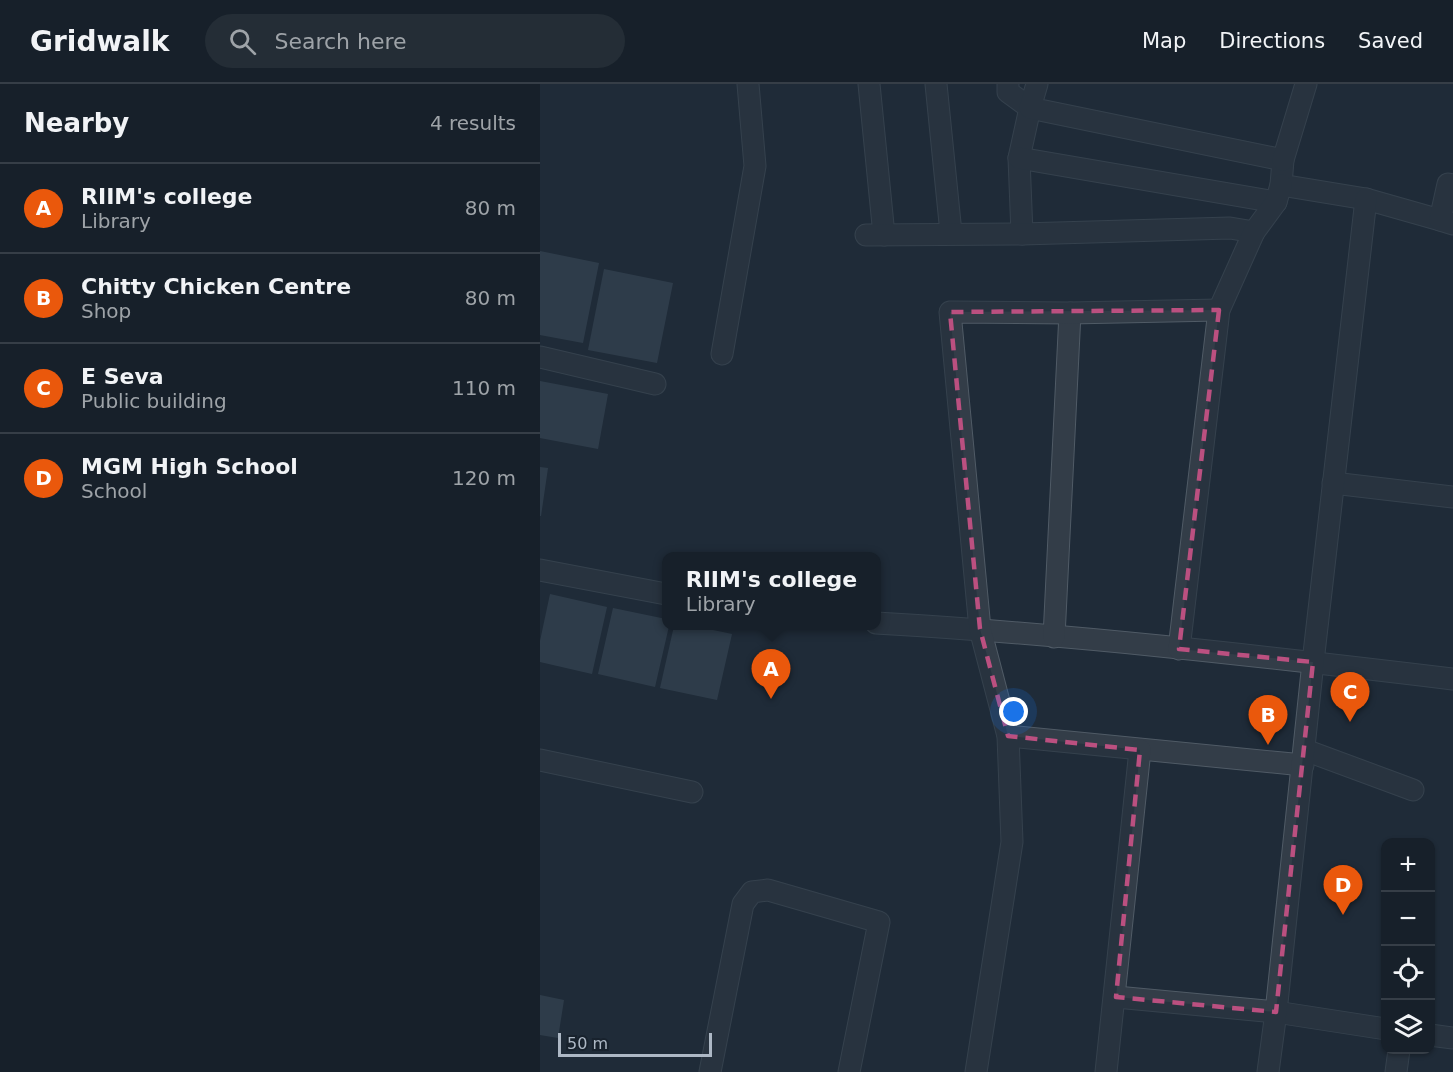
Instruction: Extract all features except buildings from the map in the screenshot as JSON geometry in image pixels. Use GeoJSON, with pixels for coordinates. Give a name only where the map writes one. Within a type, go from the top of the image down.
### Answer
{"type":"FeatureCollection","features":[{"type":"Feature","properties":{"kind":"street"},"geometry":{"type":"LineString","coordinates":[[722,354],[755,166],[747,84]]}},
{"type":"Feature","properties":{"kind":"street"},"geometry":{"type":"LineString","coordinates":[[869,84],[875,235],[1022,234],[1230,228],[1254,232]]}},
{"type":"Feature","properties":{"kind":"street"},"geometry":{"type":"LineString","coordinates":[[936,84],[951,233]]}},
{"type":"Feature","properties":{"kind":"street"},"geometry":{"type":"LineString","coordinates":[[1008,84],[1008,92],[1030,108],[1283,160]]}},
{"type":"Feature","properties":{"kind":"street"},"geometry":{"type":"LineString","coordinates":[[1022,234],[1018,158],[1037,84]]}},
{"type":"Feature","properties":{"kind":"street"},"geometry":{"type":"LineString","coordinates":[[1179,649],[1220,310],[1254,232],[1278,194],[1283,160],[1306,84]]}},
{"type":"Feature","properties":{"kind":"street"},"geometry":{"type":"LineString","coordinates":[[1018,158],[1278,194],[1366,199],[1447,222],[1448,184],[1453,184]]}},
{"type":"Feature","properties":{"kind":"street"},"geometry":{"type":"LineString","coordinates":[[1268,1072],[1366,199]]}},
{"type":"Feature","properties":{"kind":"street"},"geometry":{"type":"LineString","coordinates":[[976,1072],[1012,842],[1008,736],[980,629],[950,312],[1070,313],[1220,310]]}},
{"type":"Feature","properties":{"kind":"street"},"geometry":{"type":"LineString","coordinates":[[1054,637],[1070,313]]}},
{"type":"Feature","properties":{"kind":"street"},"geometry":{"type":"LineString","coordinates":[[540,357],[655,384]]}},
{"type":"Feature","properties":{"kind":"street"},"geometry":{"type":"LineString","coordinates":[[1333,483],[1453,497]]}},
{"type":"Feature","properties":{"kind":"street"},"geometry":{"type":"LineString","coordinates":[[540,570],[662,593]]}},
{"type":"Feature","properties":{"kind":"street"},"geometry":{"type":"LineString","coordinates":[[881,623],[980,629],[1313,662],[1453,679]]}},
{"type":"Feature","properties":{"kind":"street"},"geometry":{"type":"LineString","coordinates":[[1008,736],[1140,750],[1304,758],[1413,789]]}},
{"type":"Feature","properties":{"kind":"street"},"geometry":{"type":"LineString","coordinates":[[1106,1072],[1116,997],[1140,750]]}},
{"type":"Feature","properties":{"kind":"street"},"geometry":{"type":"LineString","coordinates":[[540,760],[692,792]]}},
{"type":"Feature","properties":{"kind":"street"},"geometry":{"type":"LineString","coordinates":[[710,1072],[743,904],[752,892],[768,891],[879,922],[849,1072]]}},
{"type":"Feature","properties":{"kind":"street"},"geometry":{"type":"LineString","coordinates":[[1116,997],[1276,1012],[1381,1028]]}},
{"type":"Feature","properties":{"kind":"street"},"geometry":{"type":"LineString","coordinates":[[1435,1036],[1453,1038]]}},
{"type":"Feature","properties":{"kind":"street"},"geometry":{"type":"LineString","coordinates":[[1396,1072],[1398,1054]]}},
{"type":"Feature","properties":{"kind":"highlighted area"},"geometry":{"type":"Polygon","coordinates":[[[1219,310],[1179,649],[1313,662],[1276,1012],[1116,997],[1140,750],[1008,736],[980,629],[950,312],[1219,310]]]}},
{"type":"Feature","properties":{"kind":"place","name":"RIIM's college"},"geometry":{"type":"Point","coordinates":[771,699]}},
{"type":"Feature","properties":{"kind":"place","name":"E Seva"},"geometry":{"type":"Point","coordinates":[1350,722]}},
{"type":"Feature","properties":{"kind":"place","name":"Chitty Chicken Centre"},"geometry":{"type":"Point","coordinates":[1268,745]}},
{"type":"Feature","properties":{"kind":"place","name":"MGM High School"},"geometry":{"type":"Point","coordinates":[1343,915]}}]}
